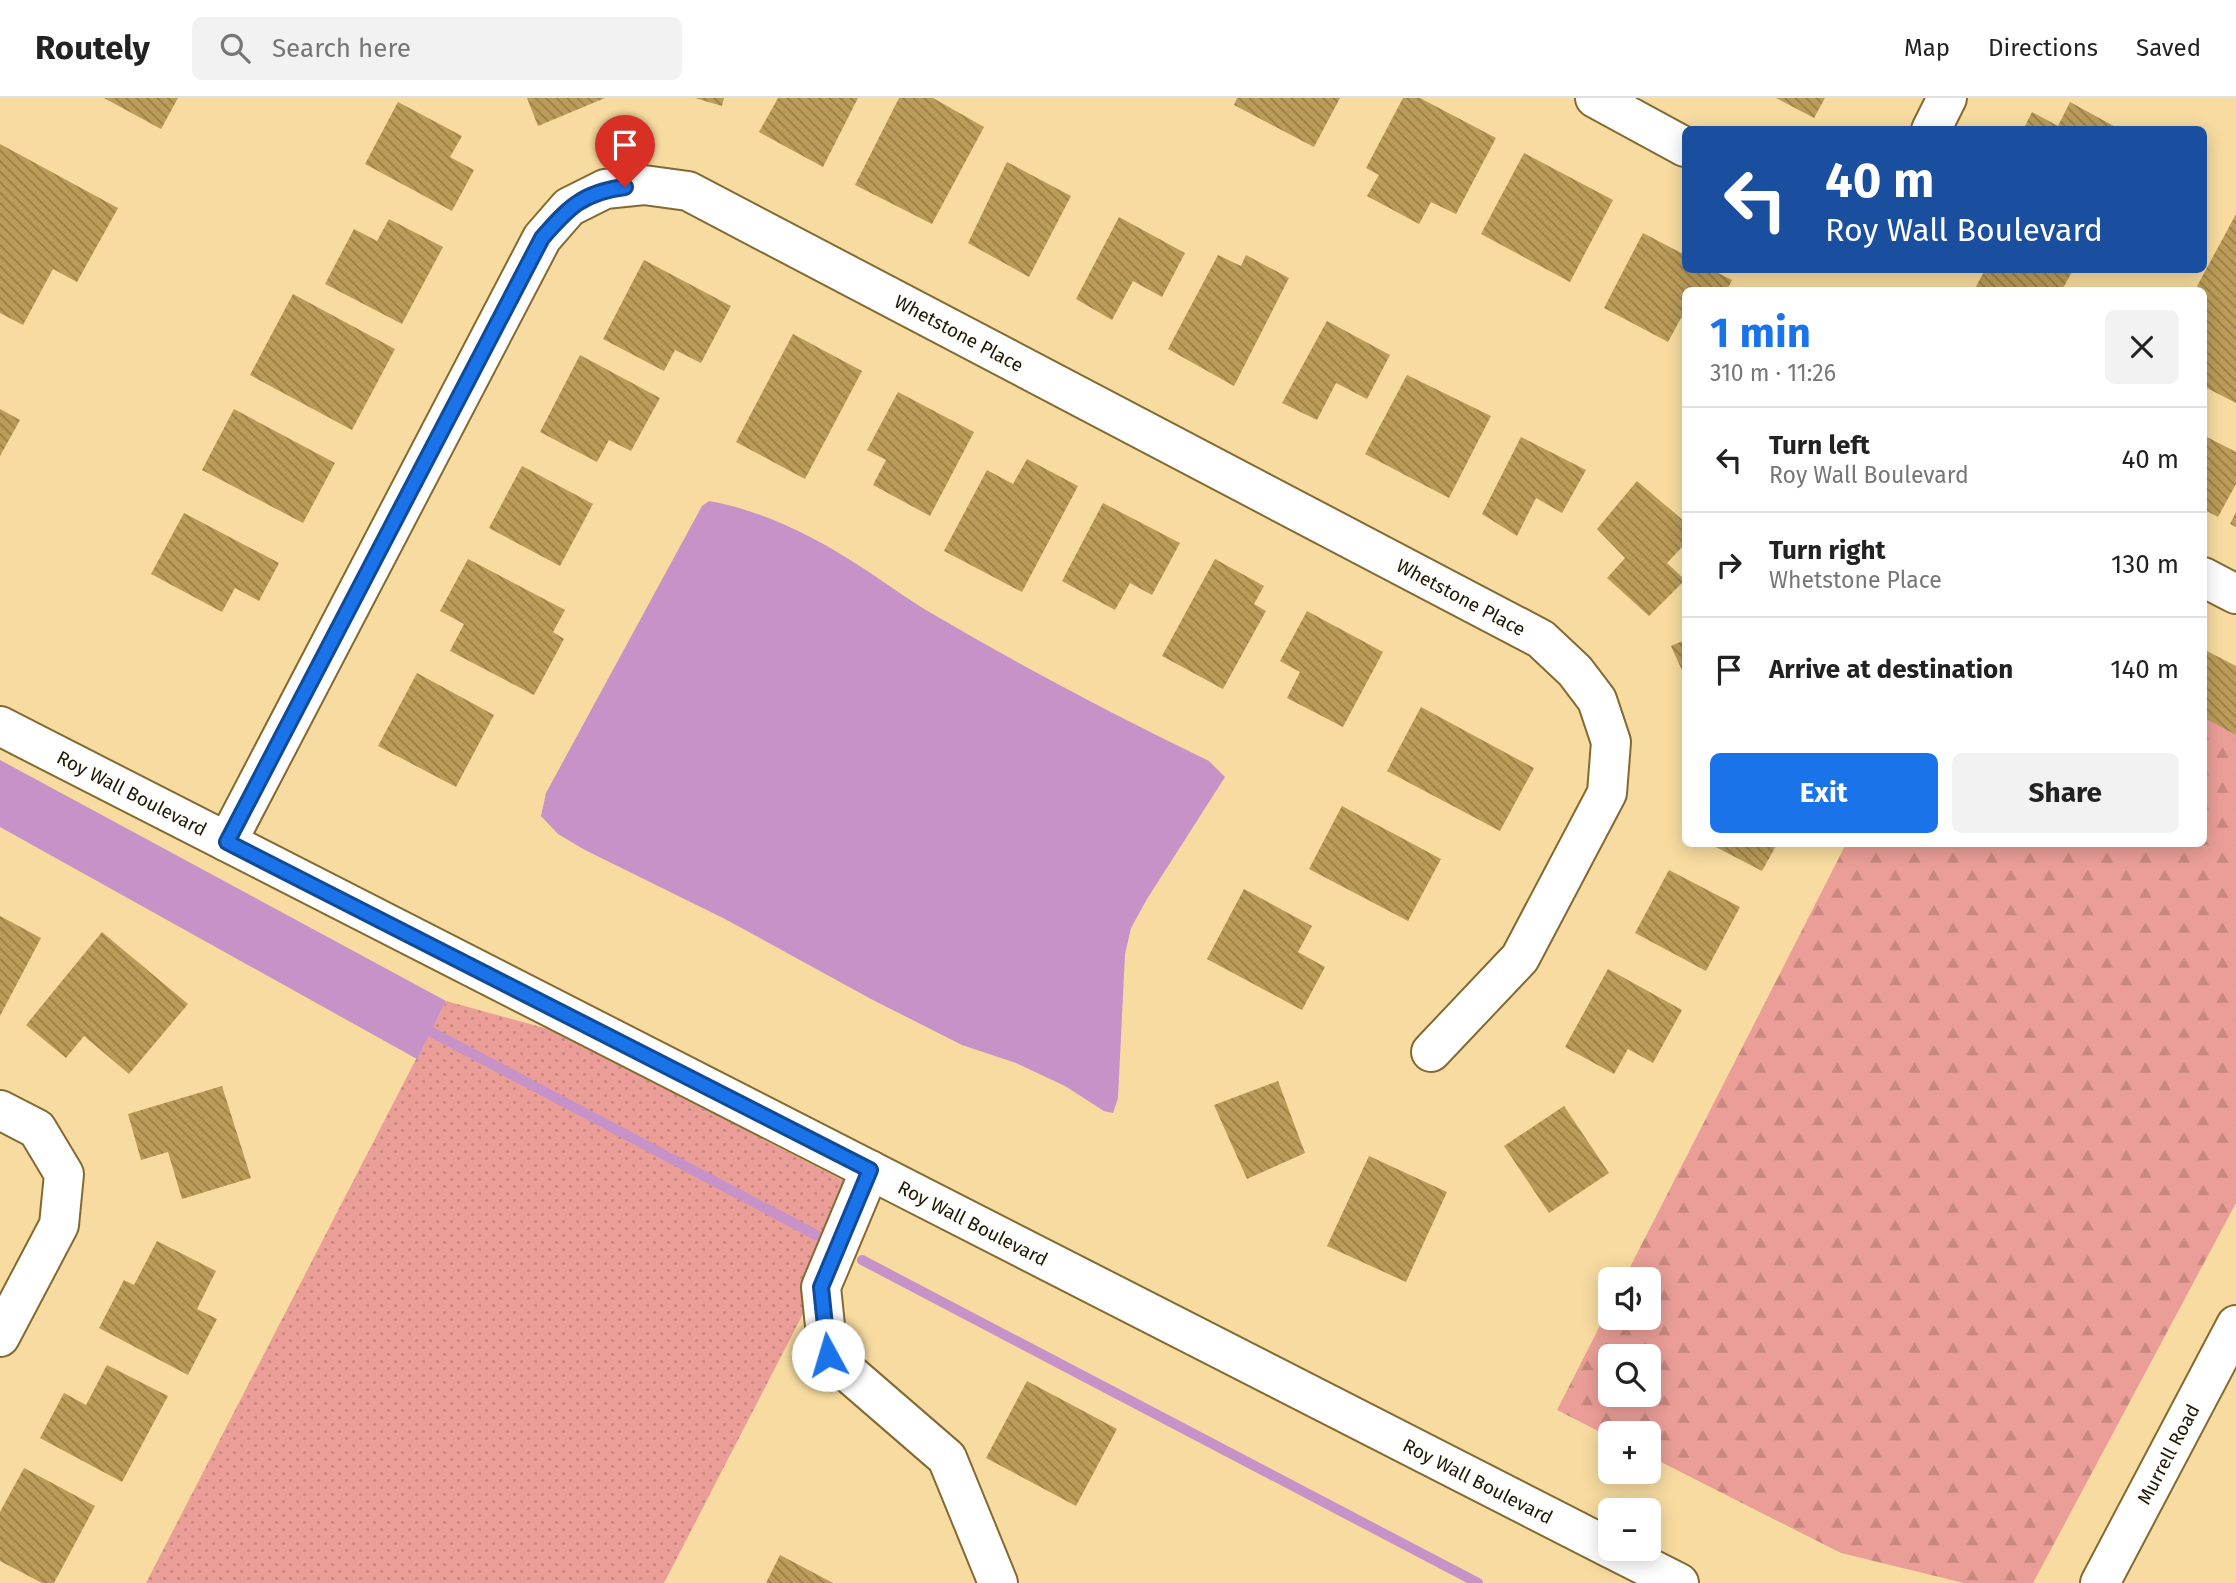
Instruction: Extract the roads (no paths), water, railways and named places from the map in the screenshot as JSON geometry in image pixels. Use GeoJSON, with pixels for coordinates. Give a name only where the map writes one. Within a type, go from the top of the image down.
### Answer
{"type":"FeatureCollection","features":[{"type":"Feature","properties":{"kind":"street"},"geometry":{"type":"LineString","coordinates":[[1595,98],[1682,145]]}},
{"type":"Feature","properties":{"kind":"street"},"geometry":{"type":"LineString","coordinates":[[1933,126],[1947,98]]}},
{"type":"Feature","properties":{"kind":"street","name":"Whetstone Place"},"geometry":{"type":"LineString","coordinates":[[227,842],[542,238],[569,207],[606,189],[644,185],[688,191],[1541,639],[1575,671],[1597,700],[1611,742],[1607,793],[1520,958],[1431,1052]]}},
{"type":"Feature","properties":{"kind":"street"},"geometry":{"type":"LineString","coordinates":[[2207,579],[2236,594]]}},
{"type":"Feature","properties":{"kind":"street","name":"Roy Wall Boulevard"},"geometry":{"type":"LineString","coordinates":[[0,726],[1598,1541]]}},
{"type":"Feature","properties":{"kind":"street"},"geometry":{"type":"LineString","coordinates":[[0,1110],[37,1129],[64,1174],[59,1225],[0,1337]]}},
{"type":"Feature","properties":{"kind":"street"},"geometry":{"type":"LineString","coordinates":[[870,1170],[821,1287],[828,1355],[947,1458],[998,1583]]}},
{"type":"Feature","properties":{"kind":"street","name":"Murrell Road"},"geometry":{"type":"LineString","coordinates":[[2101,1583],[2236,1325]]}},
{"type":"Feature","properties":{"kind":"street","name":"Roy Wall Boulevard"},"geometry":{"type":"LineString","coordinates":[[1636,1561],[1679,1583]]}},
{"type":"Feature","properties":{"kind":"waterway"},"geometry":{"type":"LineString","coordinates":[[420,1026],[816,1235]]}},
{"type":"Feature","properties":{"kind":"waterway"},"geometry":{"type":"LineString","coordinates":[[862,1260],[1478,1583]]}}]}
